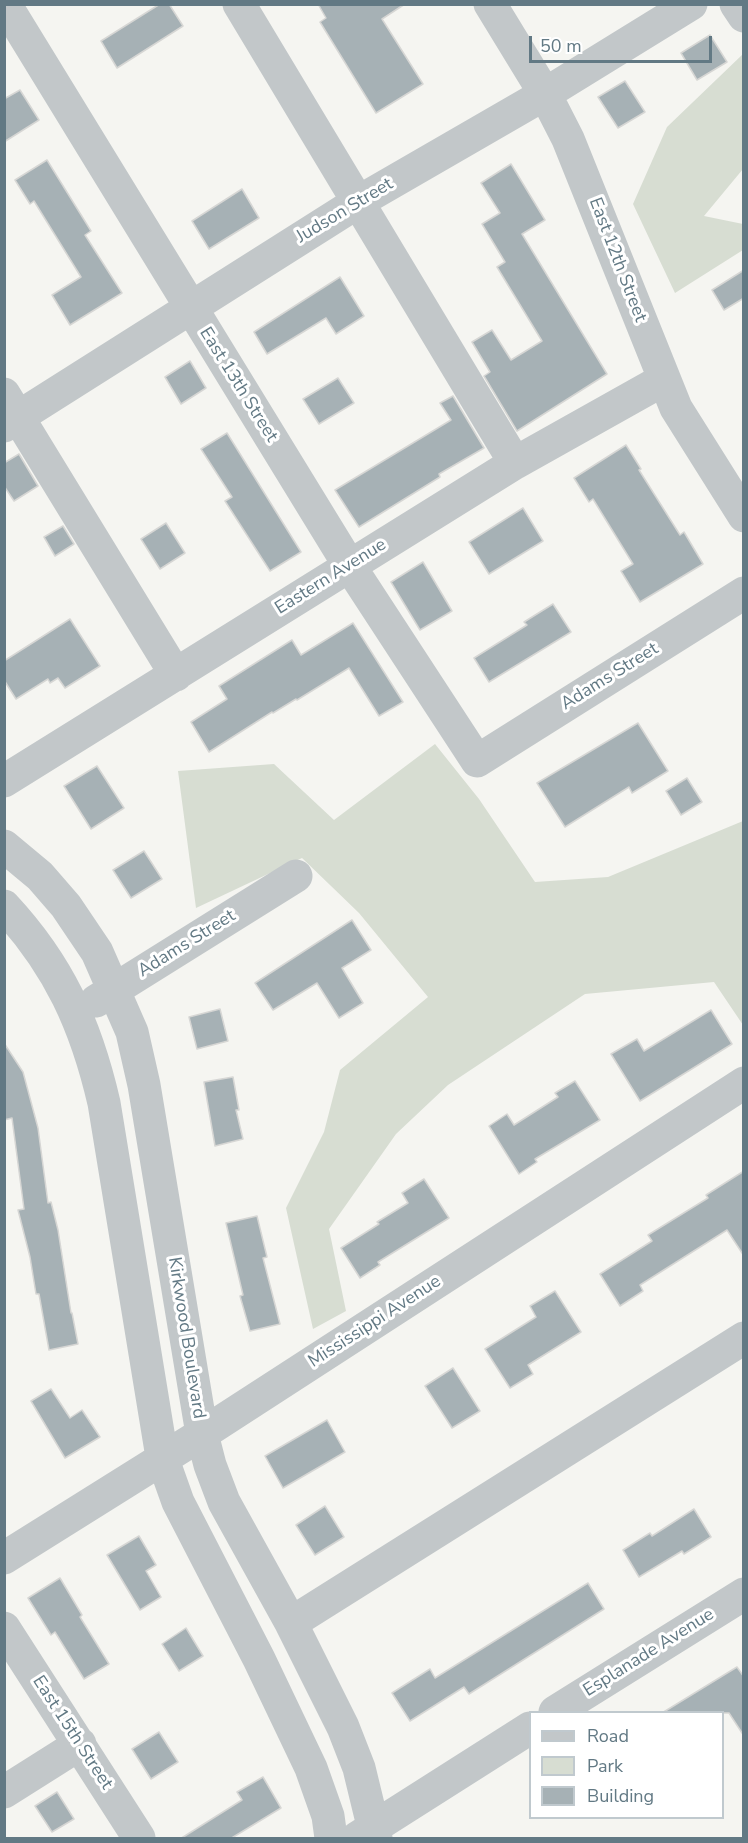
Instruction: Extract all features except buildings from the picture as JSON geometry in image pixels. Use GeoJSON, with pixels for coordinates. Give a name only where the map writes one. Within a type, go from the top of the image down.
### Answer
{"type":"FeatureCollection","features":[{"type":"Feature","properties":{"kind":"street","name":"East 13th Street"},"geometry":{"type":"LineString","coordinates":[[5,4],[349,565],[477,761]]}},
{"type":"Feature","properties":{"kind":"street"},"geometry":{"type":"LineString","coordinates":[[239,4],[515,463]]}},
{"type":"Feature","properties":{"kind":"street","name":"East 12th Street"},"geometry":{"type":"LineString","coordinates":[[490,4],[545,94],[568,139],[676,408],[744,516]]}},
{"type":"Feature","properties":{"kind":"street","name":"Judson Street"},"geometry":{"type":"LineString","coordinates":[[9,412],[191,308],[358,202],[545,94],[691,4]]}},
{"type":"Feature","properties":{"kind":"street"},"geometry":{"type":"LineString","coordinates":[[736,4],[744,16]]}},
{"type":"Feature","properties":{"kind":"street","name":"Eastern Avenue"},"geometry":{"type":"LineString","coordinates":[[5,780],[515,463],[663,380]]}},
{"type":"Feature","properties":{"kind":"street"},"geometry":{"type":"LineString","coordinates":[[9,412],[176,675]]}},
{"type":"Feature","properties":{"kind":"street","name":"Adams Street"},"geometry":{"type":"LineString","coordinates":[[477,761],[744,593]]}},
{"type":"Feature","properties":{"kind":"street","name":"Kirkwood Boulevard"},"geometry":{"type":"LineString","coordinates":[[4,846],[40,876],[66,906],[97,952],[132,1032],[144,1085],[202,1434],[210,1465],[224,1502],[291,1623],[343,1727],[359,1768],[369,1834]]}},
{"type":"Feature","properties":{"kind":"street","name":"Adams Street"},"geometry":{"type":"LineString","coordinates":[[77,1012],[296,876]]}},
{"type":"Feature","properties":{"kind":"street"},"geometry":{"type":"LineString","coordinates":[[4,906],[27,930],[50,962],[77,1012],[94,1059],[104,1103],[162,1457],[178,1502],[312,1768],[328,1816],[331,1839]]}},
{"type":"Feature","properties":{"kind":"street","name":"Mississippi Avenue"},"geometry":{"type":"LineString","coordinates":[[4,1558],[202,1434],[744,1083]]}},
{"type":"Feature","properties":{"kind":"street"},"geometry":{"type":"LineString","coordinates":[[291,1623],[744,1338]]}},
{"type":"Feature","properties":{"kind":"street","name":"Esplanade Avenue"},"geometry":{"type":"LineString","coordinates":[[558,1711],[744,1594]]}},
{"type":"Feature","properties":{"kind":"street","name":"East 15th Street"},"geometry":{"type":"LineString","coordinates":[[4,1628],[139,1839]]}},
{"type":"Feature","properties":{"kind":"street"},"geometry":{"type":"LineString","coordinates":[[369,1834],[529,1729]]}},
{"type":"Feature","properties":{"kind":"street"},"geometry":{"type":"LineString","coordinates":[[4,1792],[80,1744]]}},
{"type":"Feature","properties":{"kind":"green space"},"geometry":{"type":"Polygon","coordinates":[[[743,54],[743,169],[704,216],[743,224],[743,250],[675,293],[633,204],[667,127],[743,54]]]}},
{"type":"Feature","properties":{"kind":"green space"},"geometry":{"type":"Polygon","coordinates":[[[435,744],[479,799],[535,882],[608,877],[743,821],[743,1025],[714,982],[585,994],[448,1085],[396,1134],[329,1229],[346,1311],[313,1329],[286,1208],[324,1132],[340,1070],[428,997],[359,913],[302,858],[196,908],[178,771],[274,764],[334,820],[435,744]]]}}]}
